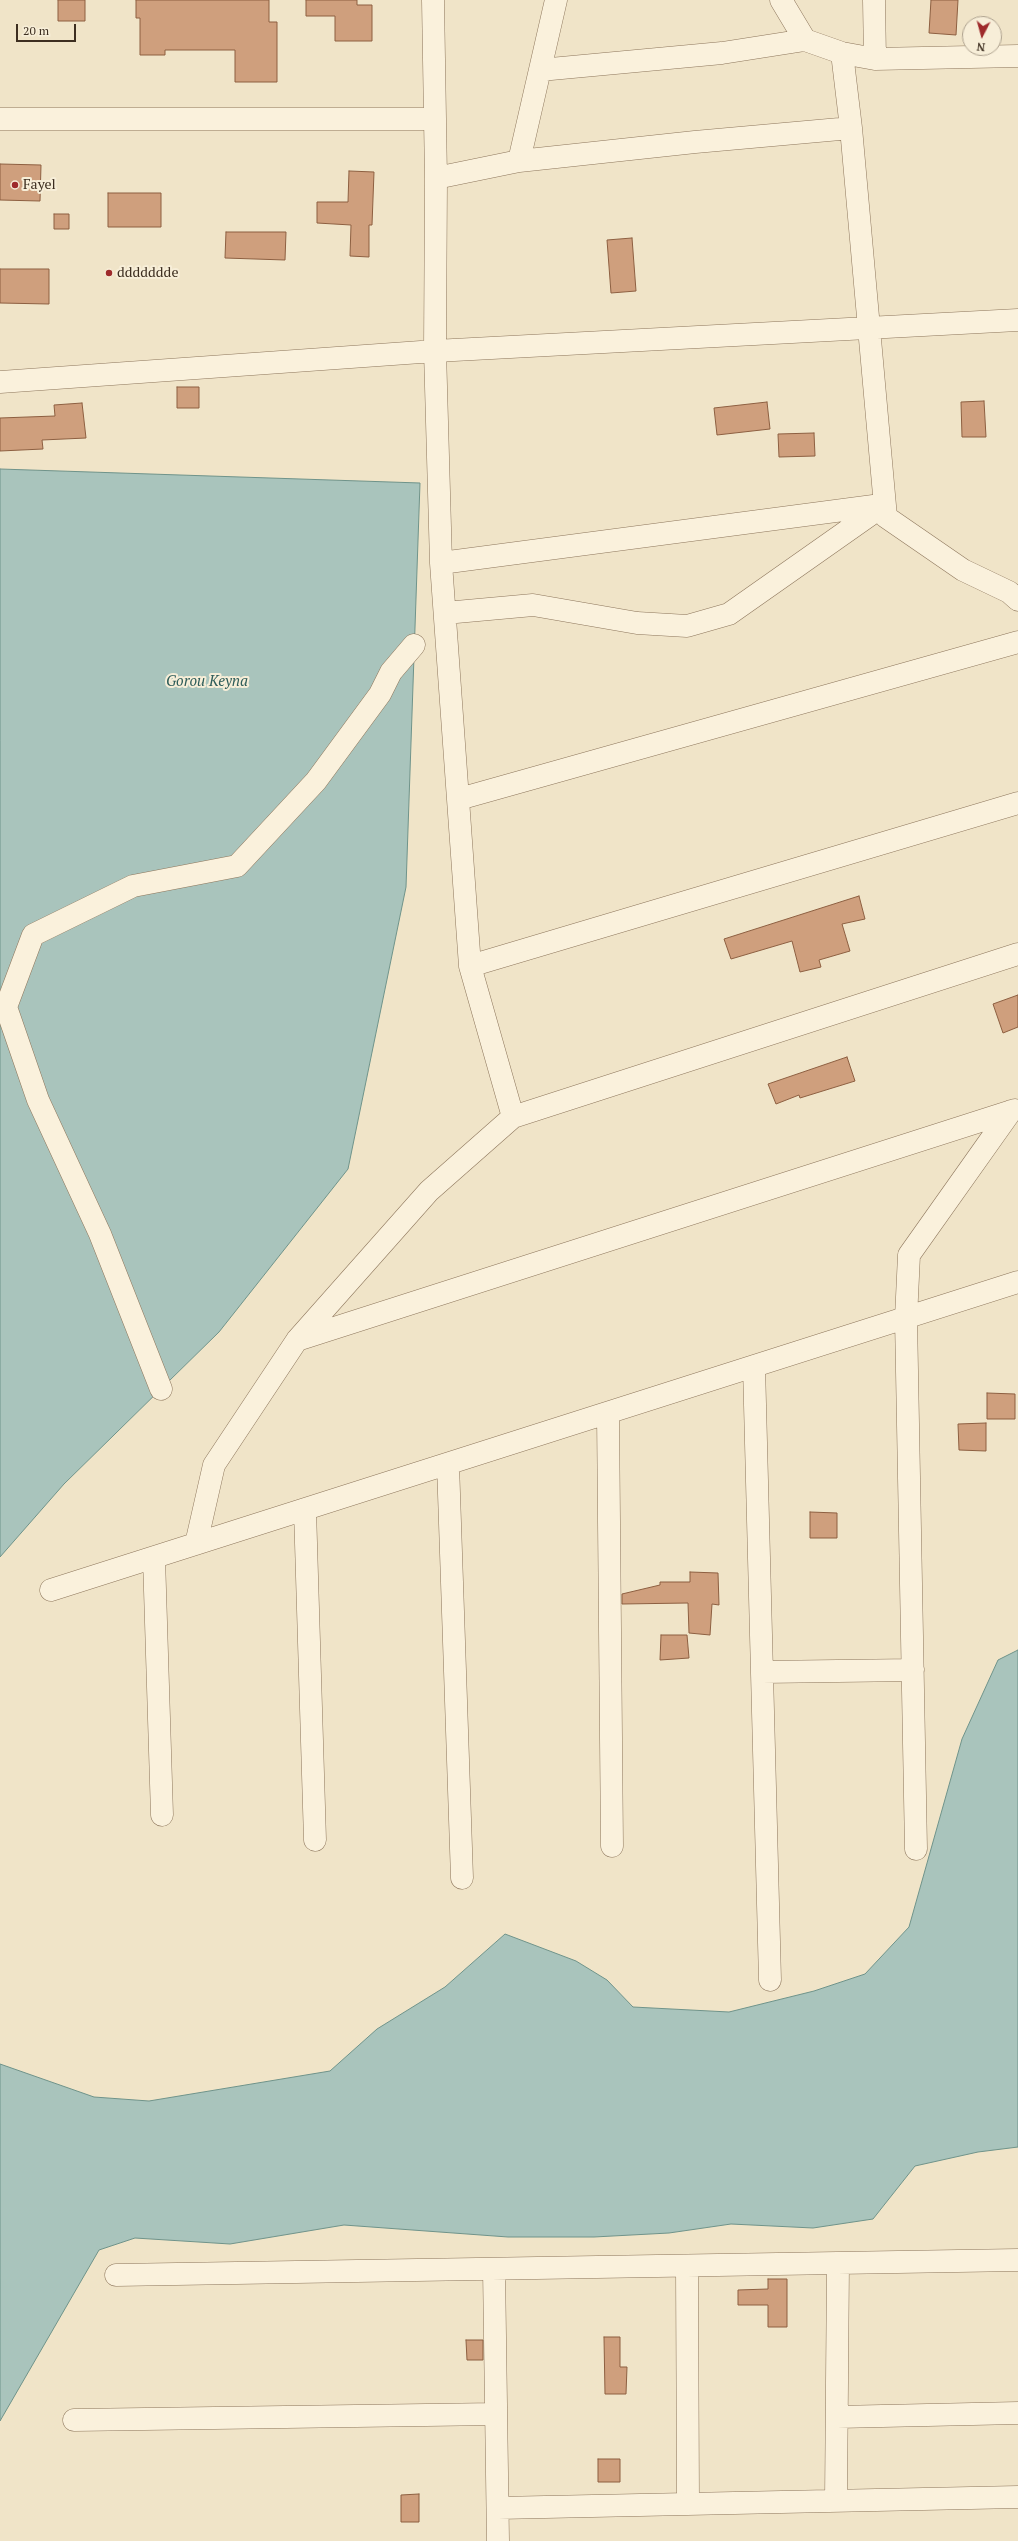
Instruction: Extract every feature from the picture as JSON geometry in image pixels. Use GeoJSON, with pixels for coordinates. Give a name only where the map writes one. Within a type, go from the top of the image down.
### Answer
{"type":"FeatureCollection","features":[{"type":"Feature","properties":{"kind":"street"},"geometry":{"type":"LineString","coordinates":[[433,0],[436,178],[435,351],[441,563],[470,966],[513,1117]]}},
{"type":"Feature","properties":{"kind":"street"},"geometry":{"type":"LineString","coordinates":[[519,161],[556,0]]}},
{"type":"Feature","properties":{"kind":"street"},"geometry":{"type":"LineString","coordinates":[[781,0],[805,40]]}},
{"type":"Feature","properties":{"kind":"street"},"geometry":{"type":"LineString","coordinates":[[874,0],[875,59]]}},
{"type":"Feature","properties":{"kind":"street"},"geometry":{"type":"LineString","coordinates":[[540,70],[722,53],[805,40],[842,53],[875,59],[1018,56]]}},
{"type":"Feature","properties":{"kind":"street"},"geometry":{"type":"LineString","coordinates":[[842,53],[851,128],[886,517],[963,570],[1009,592],[1018,600]]}},
{"type":"Feature","properties":{"kind":"street"},"geometry":{"type":"LineString","coordinates":[[0,119],[434,119]]}},
{"type":"Feature","properties":{"kind":"street"},"geometry":{"type":"LineString","coordinates":[[436,178],[519,161],[695,142],[851,128]]}},
{"type":"Feature","properties":{"kind":"street"},"geometry":{"type":"LineString","coordinates":[[0,382],[435,351],[1018,320]]}},
{"type":"Feature","properties":{"kind":"street"},"geometry":{"type":"LineString","coordinates":[[441,563],[884,505]]}},
{"type":"Feature","properties":{"kind":"street"},"geometry":{"type":"LineString","coordinates":[[445,613],[533,605],[637,623],[687,626],[729,614],[884,505]]}},
{"type":"Feature","properties":{"kind":"street"},"geometry":{"type":"LineString","coordinates":[[459,799],[1018,642]]}},
{"type":"Feature","properties":{"kind":"street"},"geometry":{"type":"LineString","coordinates":[[161,1389],[100,1234],[38,1100],[6,1007],[33,935],[133,886],[237,866],[316,781],[380,694],[391,672],[414,645]]}},
{"type":"Feature","properties":{"kind":"street"},"geometry":{"type":"LineString","coordinates":[[470,966],[1018,803]]}},
{"type":"Feature","properties":{"kind":"street"},"geometry":{"type":"LineString","coordinates":[[196,1544],[214,1466],[297,1340],[429,1191],[513,1117],[1018,954]]}},
{"type":"Feature","properties":{"kind":"street"},"geometry":{"type":"LineString","coordinates":[[297,1340],[1014,1110]]}},
{"type":"Feature","properties":{"kind":"street"},"geometry":{"type":"LineString","coordinates":[[916,1849],[906,1318],[909,1255],[1014,1110]]}},
{"type":"Feature","properties":{"kind":"street"},"geometry":{"type":"LineString","coordinates":[[51,1590],[1018,1282]]}},
{"type":"Feature","properties":{"kind":"street"},"geometry":{"type":"LineString","coordinates":[[754,1366],[770,1980]]}},
{"type":"Feature","properties":{"kind":"street"},"geometry":{"type":"LineString","coordinates":[[608,1413],[612,1846]]}},
{"type":"Feature","properties":{"kind":"street"},"geometry":{"type":"LineString","coordinates":[[448,1464],[462,1878]]}},
{"type":"Feature","properties":{"kind":"street"},"geometry":{"type":"LineString","coordinates":[[305,1510],[315,1840]]}},
{"type":"Feature","properties":{"kind":"street"},"geometry":{"type":"LineString","coordinates":[[154,1558],[162,1815]]}},
{"type":"Feature","properties":{"kind":"street"},"geometry":{"type":"LineString","coordinates":[[762,1672],[913,1670]]}},
{"type":"Feature","properties":{"kind":"street"},"geometry":{"type":"LineString","coordinates":[[116,2275],[1018,2260]]}},
{"type":"Feature","properties":{"kind":"street"},"geometry":{"type":"LineString","coordinates":[[836,2501],[838,2263]]}},
{"type":"Feature","properties":{"kind":"street"},"geometry":{"type":"LineString","coordinates":[[687,2266],[688,2504]]}},
{"type":"Feature","properties":{"kind":"street"},"geometry":{"type":"LineString","coordinates":[[494,2269],[498,2541]]}},
{"type":"Feature","properties":{"kind":"street"},"geometry":{"type":"LineString","coordinates":[[837,2417],[1018,2413]]}},
{"type":"Feature","properties":{"kind":"street"},"geometry":{"type":"LineString","coordinates":[[74,2420],[496,2414]]}},
{"type":"Feature","properties":{"kind":"street"},"geometry":{"type":"LineString","coordinates":[[498,2508],[1018,2497]]}},
{"type":"Feature","properties":{"kind":"water","name":"Gorou Keyna"},"geometry":{"type":"Polygon","coordinates":[[[0,469],[420,483],[406,887],[348,1169],[219,1332],[64,1484],[0,1557],[0,469]]]}},
{"type":"Feature","properties":{"kind":"water"},"geometry":{"type":"Polygon","coordinates":[[[1018,1650],[1018,2147],[978,2152],[915,2166],[873,2219],[813,2228],[731,2224],[669,2233],[594,2237],[508,2237],[344,2225],[230,2244],[135,2238],[99,2250],[0,2421],[0,2064],[94,2097],[149,2101],[330,2071],[377,2029],[445,1987],[505,1934],[576,1961],[607,1980],[633,2007],[729,2012],[814,1991],[865,1974],[909,1927],[962,1739],[998,1660],[1018,1650]]]}},
{"type":"Feature","properties":{"kind":"building"},"geometry":{"type":"Polygon","coordinates":[[[58,0],[85,0],[85,21],[58,21],[58,0]]]}},
{"type":"Feature","properties":{"kind":"building"},"geometry":{"type":"Polygon","coordinates":[[[136,0],[269,0],[269,22],[277,22],[277,82],[235,82],[235,50],[165,50],[165,55],[140,55],[140,18],[136,18],[136,0]]]}},
{"type":"Feature","properties":{"kind":"building"},"geometry":{"type":"Polygon","coordinates":[[[306,0],[357,0],[357,5],[372,5],[372,41],[335,41],[335,16],[306,16],[306,0]]]}},
{"type":"Feature","properties":{"kind":"building"},"geometry":{"type":"Polygon","coordinates":[[[931,0],[958,0],[956,35],[929,33],[931,0]]]}},
{"type":"Feature","properties":{"kind":"building"},"geometry":{"type":"Polygon","coordinates":[[[0,164],[41,165],[40,201],[0,200],[0,164]]]}},
{"type":"Feature","properties":{"kind":"building"},"geometry":{"type":"Polygon","coordinates":[[[349,171],[374,172],[372,225],[369,225],[369,257],[350,256],[351,225],[317,223],[317,202],[348,202],[349,171]]]}},
{"type":"Feature","properties":{"kind":"building"},"geometry":{"type":"Polygon","coordinates":[[[108,193],[161,193],[161,227],[108,227],[108,193]]]}},
{"type":"Feature","properties":{"kind":"building"},"geometry":{"type":"Polygon","coordinates":[[[54,214],[69,214],[69,229],[54,229],[54,214]]]}},
{"type":"Feature","properties":{"kind":"building"},"geometry":{"type":"Polygon","coordinates":[[[226,232],[286,232],[285,260],[225,258],[226,232]]]}},
{"type":"Feature","properties":{"kind":"building"},"geometry":{"type":"Polygon","coordinates":[[[632,238],[636,291],[611,293],[607,240],[632,238]]]}},
{"type":"Feature","properties":{"kind":"building"},"geometry":{"type":"Polygon","coordinates":[[[0,269],[49,269],[49,304],[0,303],[0,269]]]}},
{"type":"Feature","properties":{"kind":"building"},"geometry":{"type":"Polygon","coordinates":[[[177,387],[199,387],[199,408],[177,408],[177,387]]]}},
{"type":"Feature","properties":{"kind":"building"},"geometry":{"type":"Polygon","coordinates":[[[984,401],[986,437],[962,437],[961,402],[984,401]]]}},
{"type":"Feature","properties":{"kind":"building"},"geometry":{"type":"Polygon","coordinates":[[[767,402],[770,429],[717,435],[714,408],[767,402]]]}},
{"type":"Feature","properties":{"kind":"building"},"geometry":{"type":"Polygon","coordinates":[[[82,403],[86,438],[42,440],[43,449],[0,451],[0,418],[55,416],[54,405],[82,403]]]}},
{"type":"Feature","properties":{"kind":"building"},"geometry":{"type":"Polygon","coordinates":[[[814,433],[815,456],[779,457],[778,434],[814,433]]]}},
{"type":"Feature","properties":{"kind":"building"},"geometry":{"type":"Polygon","coordinates":[[[859,896],[865,919],[842,924],[850,951],[819,960],[821,967],[800,972],[792,941],[731,959],[724,939],[859,896]]]}},
{"type":"Feature","properties":{"kind":"building"},"geometry":{"type":"Polygon","coordinates":[[[1018,995],[1018,1027],[1003,1033],[993,1004],[1018,995]]]}},
{"type":"Feature","properties":{"kind":"building"},"geometry":{"type":"Polygon","coordinates":[[[847,1057],[855,1081],[800,1098],[799,1095],[776,1104],[768,1084],[847,1057]]]}},
{"type":"Feature","properties":{"kind":"building"},"geometry":{"type":"Polygon","coordinates":[[[987,1393],[1015,1394],[1015,1419],[987,1419],[987,1393]]]}},
{"type":"Feature","properties":{"kind":"building"},"geometry":{"type":"Polygon","coordinates":[[[986,1423],[986,1451],[959,1450],[958,1424],[986,1423]]]}},
{"type":"Feature","properties":{"kind":"building"},"geometry":{"type":"Polygon","coordinates":[[[810,1512],[837,1513],[837,1538],[810,1538],[810,1512]]]}},
{"type":"Feature","properties":{"kind":"building"},"geometry":{"type":"Polygon","coordinates":[[[690,1572],[718,1573],[719,1605],[712,1604],[710,1635],[689,1633],[688,1603],[622,1604],[622,1594],[660,1585],[660,1582],[690,1582],[690,1572]]]}},
{"type":"Feature","properties":{"kind":"building"},"geometry":{"type":"Polygon","coordinates":[[[661,1635],[687,1635],[689,1658],[660,1660],[661,1635]]]}},
{"type":"Feature","properties":{"kind":"building"},"geometry":{"type":"Polygon","coordinates":[[[768,2279],[787,2279],[787,2327],[768,2327],[768,2305],[738,2305],[738,2290],[768,2289],[768,2279]]]}},
{"type":"Feature","properties":{"kind":"building"},"geometry":{"type":"Polygon","coordinates":[[[604,2337],[620,2337],[620,2367],[627,2367],[626,2394],[605,2394],[604,2337]]]}},
{"type":"Feature","properties":{"kind":"building"},"geometry":{"type":"Polygon","coordinates":[[[466,2340],[483,2340],[483,2360],[467,2360],[466,2340]]]}},
{"type":"Feature","properties":{"kind":"building"},"geometry":{"type":"Polygon","coordinates":[[[598,2459],[620,2459],[620,2482],[598,2482],[598,2459]]]}},
{"type":"Feature","properties":{"kind":"building"},"geometry":{"type":"Polygon","coordinates":[[[419,2494],[419,2522],[401,2522],[401,2495],[419,2494]]]}},
{"type":"Feature","properties":{"kind":"place","name":"Fayel"},"geometry":{"type":"Point","coordinates":[15,185]}},
{"type":"Feature","properties":{"kind":"place","name":"ddddddde"},"geometry":{"type":"Point","coordinates":[109,273]}}]}
